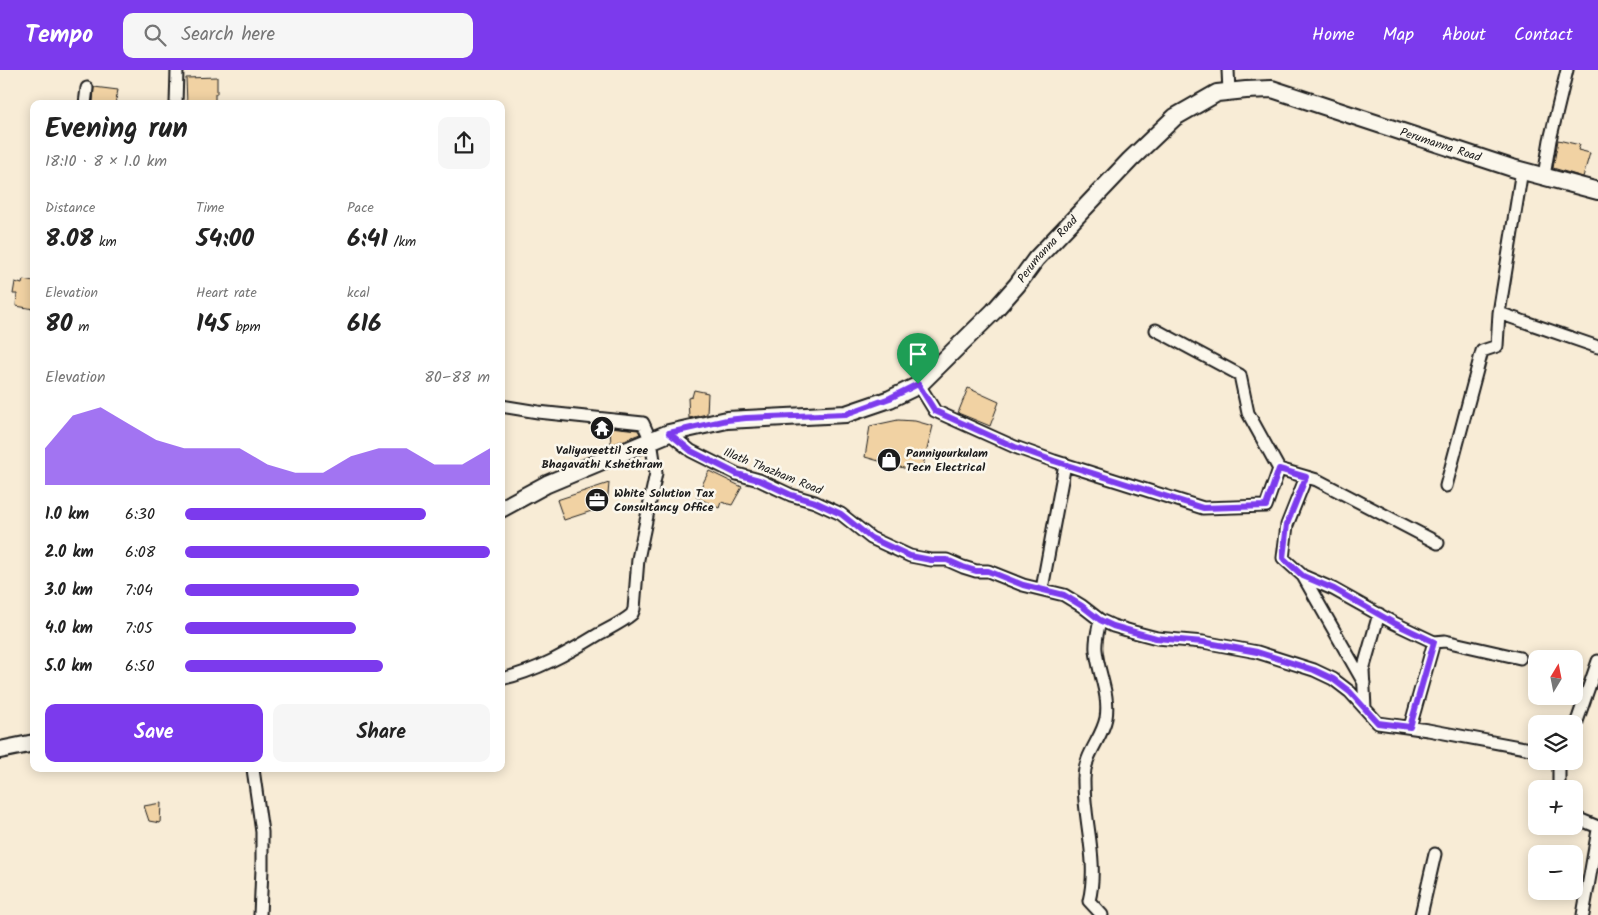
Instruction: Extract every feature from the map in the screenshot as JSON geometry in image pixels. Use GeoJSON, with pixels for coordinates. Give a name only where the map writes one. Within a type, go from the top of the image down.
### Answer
{"type":"FeatureCollection","features":[{"type":"Feature","properties":{"kind":"main road","name":"Perumanna Road"},"geometry":{"type":"LineString","coordinates":[[505,507],[547,484],[669,433],[727,420],[846,414],[890,398],[918,384],[994,311],[1017,285],[1036,258],[1130,160],[1175,117],[1217,93],[1272,89],[1522,170],[1598,191]]}},
{"type":"Feature","properties":{"kind":"main road"},"geometry":{"type":"LineString","coordinates":[[0,750],[30,744]]}},
{"type":"Feature","properties":{"kind":"street"},"geometry":{"type":"LineString","coordinates":[[176,100],[177,70]]}},
{"type":"Feature","properties":{"kind":"street"},"geometry":{"type":"LineString","coordinates":[[1228,70],[1229,92]]}},
{"type":"Feature","properties":{"kind":"street"},"geometry":{"type":"LineString","coordinates":[[1544,176],[1550,140],[1567,70]]}},
{"type":"Feature","properties":{"kind":"street"},"geometry":{"type":"LineString","coordinates":[[86,100],[87,88]]}},
{"type":"Feature","properties":{"kind":"street"},"geometry":{"type":"LineString","coordinates":[[1446,486],[1482,352],[1497,346],[1499,313],[1522,170]]}},
{"type":"Feature","properties":{"kind":"street"},"geometry":{"type":"LineString","coordinates":[[1499,313],[1598,347]]}},
{"type":"Feature","properties":{"kind":"street"},"geometry":{"type":"LineString","coordinates":[[1156,330],[1240,375],[1248,413],[1279,469],[1317,480],[1438,543]]}},
{"type":"Feature","properties":{"kind":"street"},"geometry":{"type":"LineString","coordinates":[[918,384],[935,411],[1015,447],[1203,508],[1266,506],[1279,469]]}},
{"type":"Feature","properties":{"kind":"street"},"geometry":{"type":"LineString","coordinates":[[505,407],[643,423],[651,441],[656,473],[656,481],[638,560],[632,614],[578,647],[542,666],[505,678]]}},
{"type":"Feature","properties":{"kind":"street","name":"Illath Thazham Road"},"geometry":{"type":"LineString","coordinates":[[669,433],[691,451],[737,474],[759,480],[791,495],[815,502],[841,514],[861,532],[893,550],[931,560],[947,560],[976,571],[988,571],[1023,585],[1064,595],[1100,620],[1113,626],[1156,638],[1219,644],[1257,652],[1314,670],[1333,679],[1350,692],[1378,723],[1528,749]]}},
{"type":"Feature","properties":{"kind":"street"},"geometry":{"type":"LineString","coordinates":[[1042,589],[1065,464]]}},
{"type":"Feature","properties":{"kind":"street"},"geometry":{"type":"LineString","coordinates":[[1306,477],[1287,524],[1283,558],[1303,576],[1364,683]]}},
{"type":"Feature","properties":{"kind":"street"},"geometry":{"type":"LineString","coordinates":[[1303,576],[1334,589],[1434,642],[1445,642],[1520,658]]}},
{"type":"Feature","properties":{"kind":"street"},"geometry":{"type":"LineString","coordinates":[[1365,708],[1363,670],[1379,614]]}},
{"type":"Feature","properties":{"kind":"street"},"geometry":{"type":"LineString","coordinates":[[1100,620],[1096,650],[1107,700],[1106,719],[1099,737],[1091,748],[1084,777],[1085,807],[1093,884],[1089,901],[1102,915]]}},
{"type":"Feature","properties":{"kind":"street"},"geometry":{"type":"LineString","coordinates":[[1410,727],[1434,642]]}},
{"type":"Feature","properties":{"kind":"street"},"geometry":{"type":"LineString","coordinates":[[1579,715],[1598,661]]}},
{"type":"Feature","properties":{"kind":"street"},"geometry":{"type":"LineString","coordinates":[[253,772],[262,832],[260,915]]}},
{"type":"Feature","properties":{"kind":"street"},"geometry":{"type":"LineString","coordinates":[[1583,821],[1598,828],[1583,915]]}},
{"type":"Feature","properties":{"kind":"street"},"geometry":{"type":"LineString","coordinates":[[1421,915],[1435,854]]}},
{"type":"Feature","properties":{"kind":"building"},"geometry":{"type":"Polygon","coordinates":[[[217,77],[215,100],[187,100],[186,78],[217,77]]]}},
{"type":"Feature","properties":{"kind":"building"},"geometry":{"type":"Polygon","coordinates":[[[94,87],[118,90],[116,100],[93,100],[94,87]]]}},
{"type":"Feature","properties":{"kind":"building"},"geometry":{"type":"Polygon","coordinates":[[[1558,140],[1580,145],[1578,150],[1590,153],[1583,177],[1553,168],[1558,140]]]}},
{"type":"Feature","properties":{"kind":"building"},"geometry":{"type":"Polygon","coordinates":[[[23,280],[30,281],[30,308],[16,306],[17,294],[13,294],[15,282],[22,284],[23,280]]]}},
{"type":"Feature","properties":{"kind":"building"},"geometry":{"type":"Polygon","coordinates":[[[968,388],[999,402],[990,426],[958,413],[968,388]]]}},
{"type":"Feature","properties":{"kind":"building"},"geometry":{"type":"Polygon","coordinates":[[[694,390],[708,393],[707,414],[689,418],[688,398],[692,397],[694,390]]]}},
{"type":"Feature","properties":{"kind":"building"},"geometry":{"type":"Polygon","coordinates":[[[898,420],[915,421],[933,426],[921,473],[865,457],[870,426],[898,420]]]}},
{"type":"Feature","properties":{"kind":"building"},"geometry":{"type":"Polygon","coordinates":[[[610,427],[638,430],[640,434],[611,445],[610,427]]]}},
{"type":"Feature","properties":{"kind":"building"},"geometry":{"type":"Polygon","coordinates":[[[709,471],[742,487],[732,505],[721,502],[719,508],[696,497],[709,471]]]}},
{"type":"Feature","properties":{"kind":"building"},"geometry":{"type":"Polygon","coordinates":[[[609,483],[607,506],[564,520],[557,500],[609,483]]]}},
{"type":"Feature","properties":{"kind":"building"},"geometry":{"type":"Polygon","coordinates":[[[161,803],[160,823],[149,821],[144,806],[161,803]]]}},
{"type":"Feature","properties":{"kind":"place","name":"Valiyaveettil Sree Bhagavathi Kshethram"},"geometry":{"type":"Point","coordinates":[602,428]}},
{"type":"Feature","properties":{"kind":"place","name":"Panniyourkulam Tecn Electrical"},"geometry":{"type":"Point","coordinates":[889,460]}},
{"type":"Feature","properties":{"kind":"place","name":"White Solution Tax Consultancy Office"},"geometry":{"type":"Point","coordinates":[597,500]}},
{"type":"Feature","properties":{"kind":"route"},"geometry":{"type":"LineString","coordinates":[[918,384],[935,411],[1015,447],[1203,508],[1266,506],[1279,469],[1306,477],[1287,524],[1283,558],[1303,576],[1334,589],[1394,623],[1434,642],[1410,727],[1378,723],[1350,692],[1333,679],[1314,670],[1257,652],[1219,644],[1156,638],[1134,632],[1100,620],[1064,595],[1023,585],[988,571],[976,571],[947,560],[931,560],[893,550],[861,532],[841,514],[815,502],[791,495],[759,480],[737,474],[691,451],[669,433],[727,420],[846,414],[890,398],[918,384]]}}]}
